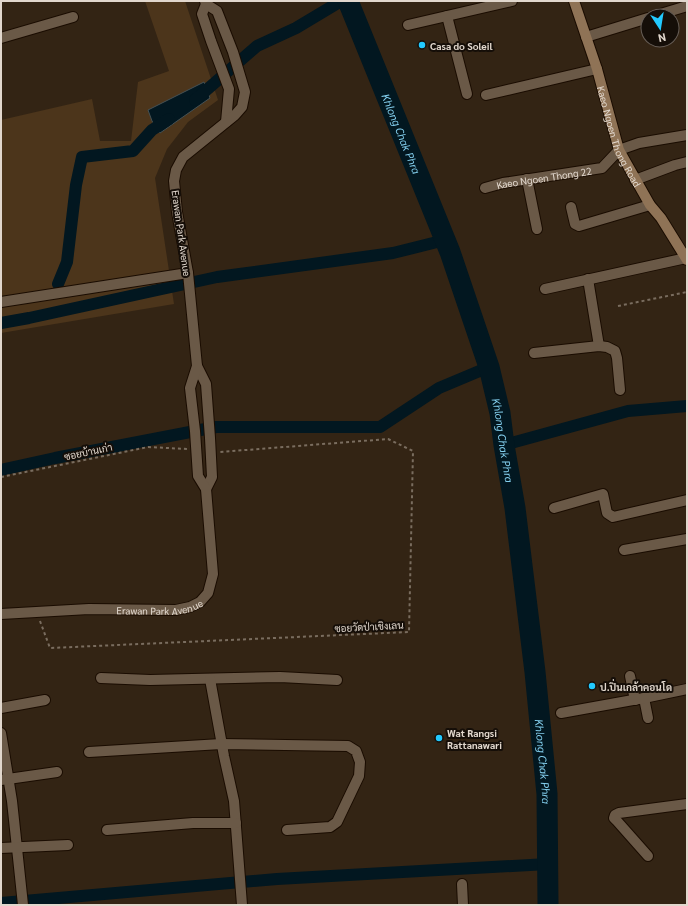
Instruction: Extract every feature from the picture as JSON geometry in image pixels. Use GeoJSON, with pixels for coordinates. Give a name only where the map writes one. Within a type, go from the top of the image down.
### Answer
{"type":"FeatureCollection","features":[{"type":"Feature","properties":{"kind":"street"},"geometry":{"type":"LineString","coordinates":[[408,25],[512,1]]}},
{"type":"Feature","properties":{"kind":"street","name":"Kaeo Ngoen Thong Road"},"geometry":{"type":"LineString","coordinates":[[574,1],[597,69],[619,150],[650,205],[661,218],[686,259]]}},
{"type":"Feature","properties":{"kind":"street"},"geometry":{"type":"LineString","coordinates":[[206,3],[202,14],[229,89],[226,122]]}},
{"type":"Feature","properties":{"kind":"street","name":"Erawan Park Avenue"},"geometry":{"type":"LineString","coordinates":[[206,3],[216,11],[233,52],[245,92],[242,106],[235,115],[183,156],[176,170],[174,181],[177,212],[191,295],[197,366],[206,384],[212,477],[206,489]]}},
{"type":"Feature","properties":{"kind":"street"},"geometry":{"type":"LineString","coordinates":[[447,16],[467,94]]}},
{"type":"Feature","properties":{"kind":"street"},"geometry":{"type":"LineString","coordinates":[[1,38],[73,17]]}},
{"type":"Feature","properties":{"kind":"street"},"geometry":{"type":"LineString","coordinates":[[586,36],[640,20]]}},
{"type":"Feature","properties":{"kind":"street"},"geometry":{"type":"LineString","coordinates":[[486,95],[597,69]]}},
{"type":"Feature","properties":{"kind":"street"},"geometry":{"type":"LineString","coordinates":[[619,150],[639,143],[687,135]]}},
{"type":"Feature","properties":{"kind":"street","name":"Kaeo Ngoen Thong 22"},"geometry":{"type":"LineString","coordinates":[[485,188],[503,183],[602,168],[619,150]]}},
{"type":"Feature","properties":{"kind":"street"},"geometry":{"type":"LineString","coordinates":[[635,180],[687,162]]}},
{"type":"Feature","properties":{"kind":"street"},"geometry":{"type":"LineString","coordinates":[[527,179],[537,229]]}},
{"type":"Feature","properties":{"kind":"street"},"geometry":{"type":"LineString","coordinates":[[571,207],[576,224],[579,226],[650,205]]}},
{"type":"Feature","properties":{"kind":"street"},"geometry":{"type":"LineString","coordinates":[[545,289],[686,259]]}},
{"type":"Feature","properties":{"kind":"street"},"geometry":{"type":"LineString","coordinates":[[1,302],[188,274]]}},
{"type":"Feature","properties":{"kind":"street"},"geometry":{"type":"LineString","coordinates":[[588,279],[599,346]]}},
{"type":"Feature","properties":{"kind":"street"},"geometry":{"type":"LineString","coordinates":[[534,353],[599,346],[607,347],[615,351],[618,358],[620,390]]}},
{"type":"Feature","properties":{"kind":"street","name":"Erawan Park Avenue"},"geometry":{"type":"LineString","coordinates":[[1,614],[88,609],[176,610],[190,607],[200,602],[208,594],[213,574],[206,489],[198,476],[190,388],[197,366]]}},
{"type":"Feature","properties":{"kind":"street"},"geometry":{"type":"LineString","coordinates":[[554,508],[603,494],[607,513],[612,517],[687,500]]}},
{"type":"Feature","properties":{"kind":"street"},"geometry":{"type":"LineString","coordinates":[[624,550],[687,540]]}},
{"type":"Feature","properties":{"kind":"street"},"geometry":{"type":"LineString","coordinates":[[630,676],[648,718]]}},
{"type":"Feature","properties":{"kind":"street"},"geometry":{"type":"LineString","coordinates":[[101,678],[150,680],[280,677],[337,680]]}},
{"type":"Feature","properties":{"kind":"street"},"geometry":{"type":"LineString","coordinates":[[210,679],[221,744],[234,801],[242,905]]}},
{"type":"Feature","properties":{"kind":"street"},"geometry":{"type":"LineString","coordinates":[[561,713],[687,689]]}},
{"type":"Feature","properties":{"kind":"street"},"geometry":{"type":"LineString","coordinates":[[1,708],[45,700]]}},
{"type":"Feature","properties":{"kind":"street"},"geometry":{"type":"LineString","coordinates":[[1,733],[4,779],[12,801],[23,905]]}},
{"type":"Feature","properties":{"kind":"street"},"geometry":{"type":"LineString","coordinates":[[89,752],[221,744],[348,746],[356,751],[360,762],[359,776],[337,822],[330,827],[287,830]]}},
{"type":"Feature","properties":{"kind":"street"},"geometry":{"type":"LineString","coordinates":[[4,779],[57,772]]}},
{"type":"Feature","properties":{"kind":"street"},"geometry":{"type":"LineString","coordinates":[[648,856],[614,818],[615,815],[619,813],[687,804]]}},
{"type":"Feature","properties":{"kind":"street"},"geometry":{"type":"LineString","coordinates":[[107,830],[193,823],[236,823]]}},
{"type":"Feature","properties":{"kind":"street"},"geometry":{"type":"LineString","coordinates":[[1,848],[68,845]]}},
{"type":"Feature","properties":{"kind":"street"},"geometry":{"type":"LineString","coordinates":[[462,884],[463,905]]}},
{"type":"Feature","properties":{"kind":"path"},"geometry":{"type":"LineString","coordinates":[[618,306],[687,292]]}},
{"type":"Feature","properties":{"kind":"path","name":"ซอยวัดป่าเชิงเลน"},"geometry":{"type":"LineString","coordinates":[[36,613],[50,648],[409,632],[413,451],[388,439],[232,451]]}},
{"type":"Feature","properties":{"kind":"path","name":"ซอยบ้านเก่า"},"geometry":{"type":"LineString","coordinates":[[1,477],[148,446],[178,448]]}},
{"type":"Feature","properties":{"kind":"shaded area"},"geometry":{"type":"Polygon","coordinates":[[[145,1],[185,1],[218,100],[188,122],[167,149],[155,178],[174,304],[1,333],[1,120],[92,99],[100,141],[131,141],[138,82],[169,71],[145,1]]]}},
{"type":"Feature","properties":{"kind":"water"},"geometry":{"type":"Polygon","coordinates":[[[204,82],[210,98],[160,133],[152,121],[148,110],[204,82]]]}},
{"type":"Feature","properties":{"kind":"waterway"},"geometry":{"type":"LineString","coordinates":[[195,100],[257,46],[296,28],[341,1]]}},
{"type":"Feature","properties":{"kind":"waterway","name":"Khlong Chak Phra"},"geometry":{"type":"LineString","coordinates":[[348,1],[450,252],[489,367],[500,413],[515,508],[535,672],[547,794],[548,905]]}},
{"type":"Feature","properties":{"kind":"waterway"},"geometry":{"type":"LineString","coordinates":[[58,284],[67,262],[76,185],[82,157],[133,151],[152,130],[169,119]]}},
{"type":"Feature","properties":{"kind":"waterway"},"geometry":{"type":"LineString","coordinates":[[1,323],[217,277],[393,253],[445,240]]}},
{"type":"Feature","properties":{"kind":"waterway"},"geometry":{"type":"LineString","coordinates":[[1,470],[216,427],[380,427],[439,388],[489,367]]}},
{"type":"Feature","properties":{"kind":"waterway"},"geometry":{"type":"LineString","coordinates":[[504,445],[628,411],[687,406]]}},
{"type":"Feature","properties":{"kind":"waterway"},"geometry":{"type":"LineString","coordinates":[[1,903],[277,879],[548,864]]}},
{"type":"Feature","properties":{"kind":"place","name":"Casa do Soleil"},"geometry":{"type":"Point","coordinates":[422,45]}},
{"type":"Feature","properties":{"kind":"place","name":"ป.ปิ่นเกล้าคอนโด"},"geometry":{"type":"Point","coordinates":[592,686]}},
{"type":"Feature","properties":{"kind":"place","name":"Wat Rangsi Rattanawari"},"geometry":{"type":"Point","coordinates":[439,738]}}]}
